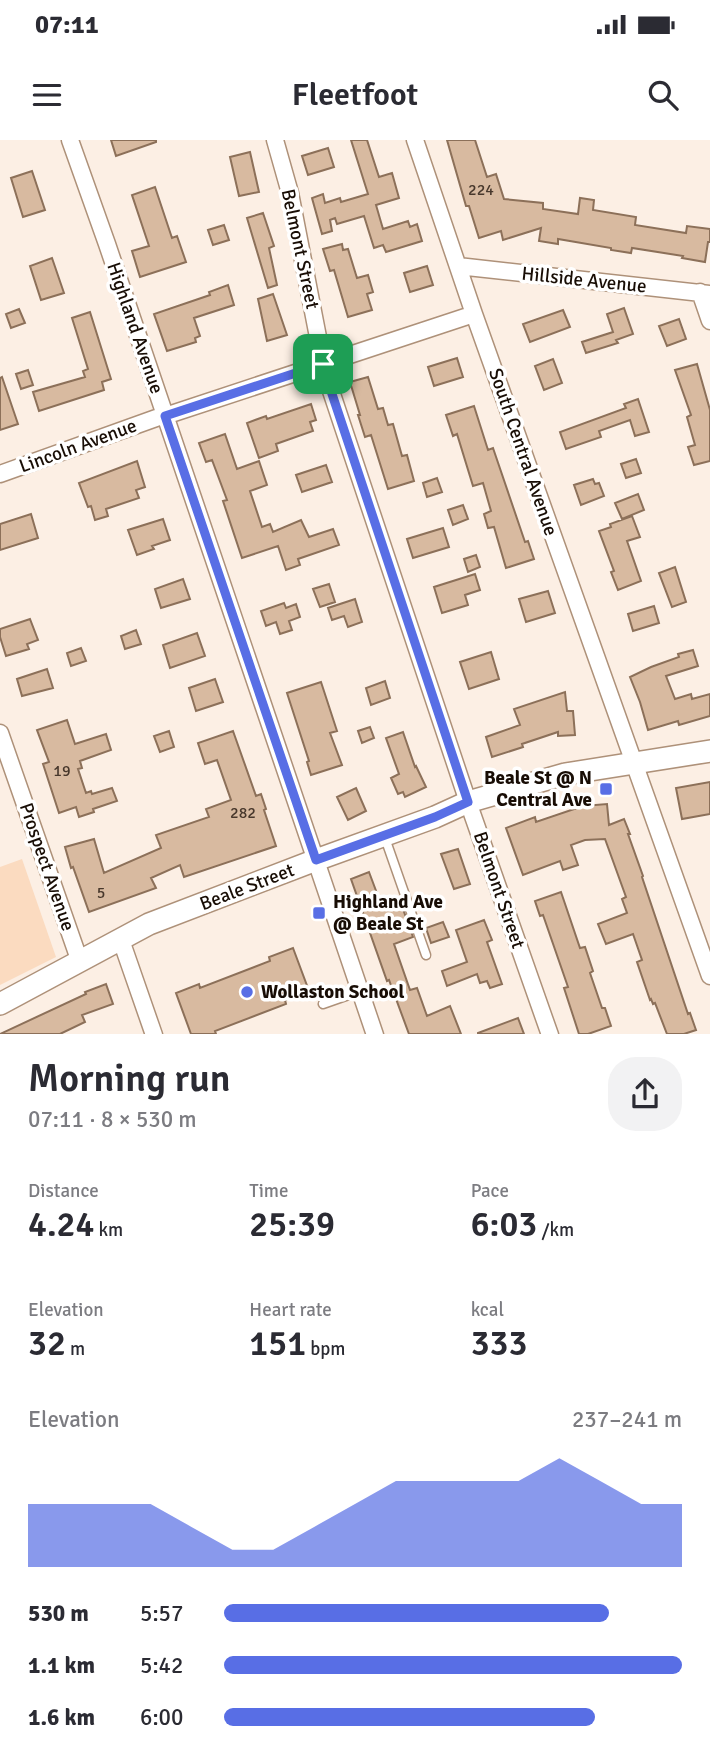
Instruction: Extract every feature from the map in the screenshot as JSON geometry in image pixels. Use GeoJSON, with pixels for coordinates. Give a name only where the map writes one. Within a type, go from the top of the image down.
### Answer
{"type":"FeatureCollection","features":[{"type":"Feature","properties":{"kind":"main road","name":"Beale Street"},"geometry":{"type":"LineString","coordinates":[[0,1004],[149,924],[435,817],[468,802],[565,774],[710,751]]}},
{"type":"Feature","properties":{"kind":"street","name":"Highland Avenue"},"geometry":{"type":"LineString","coordinates":[[70,140],[375,1034]]}},
{"type":"Feature","properties":{"kind":"street","name":"Belmont Street"},"geometry":{"type":"LineString","coordinates":[[275,140],[290,193],[329,386],[468,802],[550,1034]]}},
{"type":"Feature","properties":{"kind":"street","name":"South Central Avenue"},"geometry":{"type":"LineString","coordinates":[[415,140],[457,266],[710,976]]}},
{"type":"Feature","properties":{"kind":"street","name":"Hillside Avenue"},"geometry":{"type":"LineString","coordinates":[[457,266],[705,293]]}},
{"type":"Feature","properties":{"kind":"street"},"geometry":{"type":"LineString","coordinates":[[705,293],[710,321]]}},
{"type":"Feature","properties":{"kind":"street","name":"Lincoln Avenue"},"geometry":{"type":"LineString","coordinates":[[0,474],[159,417],[474,314]]}},
{"type":"Feature","properties":{"kind":"street","name":"Prospect Avenue"},"geometry":{"type":"LineString","coordinates":[[0,733],[80,962]]}},
{"type":"Feature","properties":{"kind":"street"},"geometry":{"type":"LineString","coordinates":[[121,940],[154,1034]]}},
{"type":"Feature","properties":{"kind":"lane"},"geometry":{"type":"LineString","coordinates":[[384,835],[426,955]]}},
{"type":"Feature","properties":{"kind":"lane"},"geometry":{"type":"LineString","coordinates":[[323,1004],[360,991]]}},
{"type":"Feature","properties":{"kind":"shaded area"},"geometry":{"type":"Polygon","coordinates":[[[22,859],[56,957],[0,985],[0,867],[22,859]]]}},
{"type":"Feature","properties":{"kind":"building"},"geometry":{"type":"Polygon","coordinates":[[[111,140],[156,140],[156,142],[116,156],[111,140]]]}},
{"type":"Feature","properties":{"kind":"building"},"geometry":{"type":"Polygon","coordinates":[[[351,140],[367,140],[379,177],[392,173],[399,198],[376,205],[383,229],[408,221],[410,227],[417,224],[422,241],[386,252],[383,245],[374,248],[364,216],[337,224],[335,218],[330,220],[332,231],[322,234],[312,198],[323,194],[325,203],[340,198],[341,202],[368,194],[351,140]]]}},
{"type":"Feature","properties":{"kind":"building"},"geometry":{"type":"Polygon","coordinates":[[[447,140],[475,140],[487,177],[496,174],[504,199],[543,203],[543,209],[578,214],[580,198],[594,200],[593,210],[636,217],[635,225],[686,233],[687,226],[710,229],[705,262],[632,248],[631,253],[558,239],[558,244],[539,241],[541,228],[503,240],[501,231],[479,238],[469,206],[466,206],[447,140]]]}},
{"type":"Feature","properties":{"kind":"building"},"geometry":{"type":"Polygon","coordinates":[[[328,148],[334,167],[308,175],[302,156],[328,148]]]}},
{"type":"Feature","properties":{"kind":"building"},"geometry":{"type":"Polygon","coordinates":[[[250,152],[259,192],[239,196],[230,157],[250,152]]]}},
{"type":"Feature","properties":{"kind":"building"},"geometry":{"type":"Polygon","coordinates":[[[32,171],[45,210],[23,217],[11,178],[32,171]]]}},
{"type":"Feature","properties":{"kind":"building"},"geometry":{"type":"Polygon","coordinates":[[[155,187],[172,238],[177,236],[186,262],[140,277],[132,251],[149,246],[132,195],[155,187]]]}},
{"type":"Feature","properties":{"kind":"building"},"geometry":{"type":"Polygon","coordinates":[[[263,213],[274,246],[269,248],[277,285],[268,288],[247,218],[263,213]]]}},
{"type":"Feature","properties":{"kind":"building"},"geometry":{"type":"Polygon","coordinates":[[[224,225],[229,240],[213,245],[208,230],[224,225]]]}},
{"type":"Feature","properties":{"kind":"building"},"geometry":{"type":"Polygon","coordinates":[[[342,244],[343,250],[348,249],[357,278],[368,275],[373,292],[367,294],[372,310],[348,317],[334,270],[330,271],[323,249],[342,244]]]}},
{"type":"Feature","properties":{"kind":"building"},"geometry":{"type":"Polygon","coordinates":[[[52,258],[64,293],[41,300],[30,266],[52,258]]]}},
{"type":"Feature","properties":{"kind":"building"},"geometry":{"type":"Polygon","coordinates":[[[427,266],[433,285],[410,292],[404,273],[427,266]]]}},
{"type":"Feature","properties":{"kind":"building"},"geometry":{"type":"Polygon","coordinates":[[[228,285],[234,305],[194,318],[200,336],[195,338],[196,342],[167,351],[154,314],[210,295],[209,292],[228,285]]]}},
{"type":"Feature","properties":{"kind":"building"},"geometry":{"type":"Polygon","coordinates":[[[273,294],[287,335],[267,341],[258,299],[273,294]]]}},
{"type":"Feature","properties":{"kind":"building"},"geometry":{"type":"Polygon","coordinates":[[[624,308],[633,334],[616,340],[618,343],[586,353],[582,342],[613,332],[607,314],[624,308]]]}},
{"type":"Feature","properties":{"kind":"building"},"geometry":{"type":"Polygon","coordinates":[[[19,309],[25,323],[11,328],[6,314],[19,309]]]}},
{"type":"Feature","properties":{"kind":"building"},"geometry":{"type":"Polygon","coordinates":[[[563,310],[570,327],[530,342],[523,324],[563,310]]]}},
{"type":"Feature","properties":{"kind":"building"},"geometry":{"type":"Polygon","coordinates":[[[90,312],[111,379],[102,382],[104,390],[39,411],[33,392],[85,377],[83,371],[88,369],[72,318],[90,312]]]}},
{"type":"Feature","properties":{"kind":"building"},"geometry":{"type":"Polygon","coordinates":[[[679,319],[686,339],[667,346],[659,326],[679,319]]]}},
{"type":"Feature","properties":{"kind":"building"},"geometry":{"type":"Polygon","coordinates":[[[457,358],[463,377],[434,386],[428,367],[457,358]]]}},
{"type":"Feature","properties":{"kind":"building"},"geometry":{"type":"Polygon","coordinates":[[[553,359],[562,383],[544,390],[535,366],[553,359]]]}},
{"type":"Feature","properties":{"kind":"building"},"geometry":{"type":"Polygon","coordinates":[[[697,364],[710,410],[710,461],[694,465],[688,447],[695,445],[687,417],[691,415],[675,370],[697,364]]]}},
{"type":"Feature","properties":{"kind":"building"},"geometry":{"type":"Polygon","coordinates":[[[28,370],[33,385],[21,389],[16,374],[28,370]]]}},
{"type":"Feature","properties":{"kind":"building"},"geometry":{"type":"Polygon","coordinates":[[[2,377],[18,424],[0,430],[0,378],[2,377]]]}},
{"type":"Feature","properties":{"kind":"building"},"geometry":{"type":"Polygon","coordinates":[[[368,377],[378,409],[383,408],[388,425],[393,424],[402,456],[407,455],[414,481],[388,489],[371,435],[365,437],[350,382],[368,377]]]}},
{"type":"Feature","properties":{"kind":"building"},"geometry":{"type":"Polygon","coordinates":[[[638,399],[649,432],[635,436],[630,420],[599,431],[601,437],[566,449],[560,432],[626,408],[624,404],[638,399]]]}},
{"type":"Feature","properties":{"kind":"building"},"geometry":{"type":"Polygon","coordinates":[[[311,404],[316,420],[310,422],[313,431],[276,444],[278,451],[259,458],[247,423],[311,404]]]}},
{"type":"Feature","properties":{"kind":"building"},"geometry":{"type":"Polygon","coordinates":[[[474,406],[488,450],[493,448],[525,542],[528,541],[534,559],[506,568],[494,527],[488,528],[484,514],[491,511],[483,483],[473,486],[457,434],[453,436],[446,415],[474,406]]]}},
{"type":"Feature","properties":{"kind":"building"},"geometry":{"type":"Polygon","coordinates":[[[225,434],[237,469],[259,461],[267,485],[250,491],[262,527],[270,524],[273,532],[301,520],[309,537],[333,529],[339,545],[298,559],[300,565],[286,570],[278,546],[242,558],[223,501],[227,500],[212,460],[206,462],[199,443],[225,434]]]}},
{"type":"Feature","properties":{"kind":"building"},"geometry":{"type":"Polygon","coordinates":[[[636,459],[641,473],[626,478],[621,464],[636,459]]]}},
{"type":"Feature","properties":{"kind":"building"},"geometry":{"type":"Polygon","coordinates":[[[137,461],[145,487],[136,490],[139,498],[106,509],[108,516],[95,520],[79,483],[137,461]]]}},
{"type":"Feature","properties":{"kind":"building"},"geometry":{"type":"Polygon","coordinates":[[[326,465],[332,482],[302,492],[296,475],[326,465]]]}},
{"type":"Feature","properties":{"kind":"building"},"geometry":{"type":"Polygon","coordinates":[[[437,478],[442,492],[427,497],[423,483],[437,478]]]}},
{"type":"Feature","properties":{"kind":"building"},"geometry":{"type":"Polygon","coordinates":[[[593,479],[595,484],[599,483],[604,496],[581,505],[574,485],[593,479]]]}},
{"type":"Feature","properties":{"kind":"building"},"geometry":{"type":"Polygon","coordinates":[[[638,494],[644,510],[622,519],[615,503],[638,494]]]}},
{"type":"Feature","properties":{"kind":"building"},"geometry":{"type":"Polygon","coordinates":[[[463,505],[468,519],[453,525],[448,510],[463,505]]]}},
{"type":"Feature","properties":{"kind":"building"},"geometry":{"type":"Polygon","coordinates":[[[31,514],[38,538],[0,550],[0,524],[31,514]]]}},
{"type":"Feature","properties":{"kind":"building"},"geometry":{"type":"Polygon","coordinates":[[[632,516],[640,537],[627,541],[641,581],[618,590],[599,531],[632,516]]]}},
{"type":"Feature","properties":{"kind":"building"},"geometry":{"type":"Polygon","coordinates":[[[163,519],[170,540],[137,555],[128,530],[163,519]]]}},
{"type":"Feature","properties":{"kind":"building"},"geometry":{"type":"Polygon","coordinates":[[[443,528],[449,547],[413,558],[407,539],[443,528]]]}},
{"type":"Feature","properties":{"kind":"building"},"geometry":{"type":"Polygon","coordinates":[[[476,555],[480,567],[468,572],[464,559],[476,555]]]}},
{"type":"Feature","properties":{"kind":"building"},"geometry":{"type":"Polygon","coordinates":[[[675,567],[686,602],[672,607],[659,573],[675,567]]]}},
{"type":"Feature","properties":{"kind":"building"},"geometry":{"type":"Polygon","coordinates":[[[475,574],[480,590],[465,595],[468,605],[442,613],[434,587],[475,574]]]}},
{"type":"Feature","properties":{"kind":"building"},"geometry":{"type":"Polygon","coordinates":[[[183,579],[190,599],[161,608],[155,589],[183,579]]]}},
{"type":"Feature","properties":{"kind":"building"},"geometry":{"type":"Polygon","coordinates":[[[329,584],[335,602],[320,607],[313,589],[329,584]]]}},
{"type":"Feature","properties":{"kind":"building"},"geometry":{"type":"Polygon","coordinates":[[[548,591],[555,613],[526,622],[519,599],[548,591]]]}},
{"type":"Feature","properties":{"kind":"building"},"geometry":{"type":"Polygon","coordinates":[[[355,599],[362,622],[348,627],[344,616],[332,620],[328,608],[355,599]]]}},
{"type":"Feature","properties":{"kind":"building"},"geometry":{"type":"Polygon","coordinates":[[[284,603],[286,608],[296,604],[300,617],[289,621],[292,630],[280,634],[276,622],[266,626],[261,611],[284,603]]]}},
{"type":"Feature","properties":{"kind":"building"},"geometry":{"type":"Polygon","coordinates":[[[654,606],[659,623],[633,631],[628,614],[654,606]]]}},
{"type":"Feature","properties":{"kind":"building"},"geometry":{"type":"Polygon","coordinates":[[[30,619],[38,640],[27,644],[29,649],[6,656],[0,629],[30,619]]]}},
{"type":"Feature","properties":{"kind":"building"},"geometry":{"type":"Polygon","coordinates":[[[136,630],[141,644],[125,649],[121,636],[136,630]]]}},
{"type":"Feature","properties":{"kind":"building"},"geometry":{"type":"Polygon","coordinates":[[[197,633],[205,656],[170,668],[163,645],[197,633]]]}},
{"type":"Feature","properties":{"kind":"building"},"geometry":{"type":"Polygon","coordinates":[[[81,648],[86,661],[71,666],[67,653],[81,648]]]}},
{"type":"Feature","properties":{"kind":"building"},"geometry":{"type":"Polygon","coordinates":[[[693,650],[698,666],[666,676],[675,699],[691,694],[692,699],[710,694],[710,716],[679,725],[678,721],[648,730],[630,677],[679,657],[678,654],[693,650]]]}},
{"type":"Feature","properties":{"kind":"building"},"geometry":{"type":"Polygon","coordinates":[[[491,652],[499,679],[469,689],[460,662],[491,652]]]}},
{"type":"Feature","properties":{"kind":"building"},"geometry":{"type":"Polygon","coordinates":[[[47,669],[53,688],[22,696],[17,679],[47,669]]]}},
{"type":"Feature","properties":{"kind":"building"},"geometry":{"type":"Polygon","coordinates":[[[215,679],[223,702],[196,711],[189,688],[215,679]]]}},
{"type":"Feature","properties":{"kind":"building"},"geometry":{"type":"Polygon","coordinates":[[[385,681],[390,698],[371,705],[366,688],[385,681]]]}},
{"type":"Feature","properties":{"kind":"building"},"geometry":{"type":"Polygon","coordinates":[[[321,682],[337,731],[330,733],[342,765],[311,775],[287,693],[321,682]]]}},
{"type":"Feature","properties":{"kind":"building"},"geometry":{"type":"Polygon","coordinates":[[[565,692],[567,711],[573,711],[575,735],[558,736],[558,732],[492,757],[486,737],[520,725],[514,709],[565,692]]]}},
{"type":"Feature","properties":{"kind":"building"},"geometry":{"type":"Polygon","coordinates":[[[67,720],[75,744],[106,734],[111,750],[80,761],[82,768],[78,769],[86,793],[91,791],[92,794],[112,788],[117,801],[79,817],[76,807],[59,813],[43,764],[49,762],[37,730],[67,720]]]}},
{"type":"Feature","properties":{"kind":"building"},"geometry":{"type":"Polygon","coordinates":[[[370,727],[374,738],[362,743],[358,731],[370,727]]]}},
{"type":"Feature","properties":{"kind":"building"},"geometry":{"type":"Polygon","coordinates":[[[169,731],[174,747],[160,752],[154,736],[169,731]]]}},
{"type":"Feature","properties":{"kind":"building"},"geometry":{"type":"Polygon","coordinates":[[[233,731],[256,796],[261,794],[276,846],[184,877],[180,865],[151,878],[156,888],[89,912],[65,847],[94,839],[104,873],[161,848],[156,835],[209,817],[206,809],[231,800],[217,760],[205,764],[198,743],[233,731]]]}},
{"type":"Feature","properties":{"kind":"building"},"geometry":{"type":"Polygon","coordinates":[[[403,732],[415,767],[426,787],[405,797],[403,792],[398,794],[391,778],[399,774],[386,738],[403,732]]]}},
{"type":"Feature","properties":{"kind":"building"},"geometry":{"type":"Polygon","coordinates":[[[710,782],[710,814],[682,819],[676,788],[710,782]]]}},
{"type":"Feature","properties":{"kind":"building"},"geometry":{"type":"Polygon","coordinates":[[[356,788],[366,811],[348,820],[337,797],[356,788]]]}},
{"type":"Feature","properties":{"kind":"building"},"geometry":{"type":"Polygon","coordinates":[[[607,804],[609,825],[624,819],[630,834],[688,1014],[690,1013],[696,1030],[684,1034],[667,1034],[655,1003],[650,1000],[637,962],[642,960],[633,934],[606,944],[598,924],[627,913],[622,899],[626,897],[605,839],[585,840],[571,845],[578,865],[563,870],[560,861],[523,875],[506,828],[535,817],[536,822],[583,806],[607,804]]]}},
{"type":"Feature","properties":{"kind":"building"},"geometry":{"type":"Polygon","coordinates":[[[458,849],[470,884],[454,889],[441,854],[458,849]]]}},
{"type":"Feature","properties":{"kind":"building"},"geometry":{"type":"Polygon","coordinates":[[[369,872],[381,904],[399,898],[413,937],[394,944],[410,990],[417,988],[427,1016],[450,1006],[461,1034],[409,1034],[351,879],[369,872]]]}},
{"type":"Feature","properties":{"kind":"building"},"geometry":{"type":"Polygon","coordinates":[[[561,892],[580,948],[585,947],[593,971],[590,973],[611,1026],[588,1034],[579,1034],[564,988],[568,987],[543,915],[540,916],[535,901],[561,892]]]}},
{"type":"Feature","properties":{"kind":"building"},"geometry":{"type":"Polygon","coordinates":[[[484,920],[492,940],[487,942],[502,984],[490,988],[487,981],[480,983],[477,974],[447,986],[442,971],[467,962],[456,930],[484,920]]]}},
{"type":"Feature","properties":{"kind":"building"},"geometry":{"type":"Polygon","coordinates":[[[443,922],[449,937],[431,943],[426,928],[443,922]]]}},
{"type":"Feature","properties":{"kind":"building"},"geometry":{"type":"Polygon","coordinates":[[[293,948],[309,991],[285,1000],[286,1004],[215,1031],[216,1034],[191,1034],[176,993],[199,984],[200,988],[270,961],[269,957],[293,948]]]}},
{"type":"Feature","properties":{"kind":"building"},"geometry":{"type":"Polygon","coordinates":[[[106,984],[113,1004],[82,1015],[85,1022],[60,1034],[0,1034],[86,994],[85,992],[106,984]]]}},
{"type":"Feature","properties":{"kind":"building"},"geometry":{"type":"Polygon","coordinates":[[[518,1018],[524,1034],[478,1034],[478,1033],[518,1018]]]}},
{"type":"Feature","properties":{"kind":"place","name":"Beale St @ N Central Ave"},"geometry":{"type":"Point","coordinates":[606,789]}},
{"type":"Feature","properties":{"kind":"place","name":"Highland Ave @ Beale St"},"geometry":{"type":"Point","coordinates":[319,913]}},
{"type":"Feature","properties":{"kind":"place","name":"Wollaston School"},"geometry":{"type":"Point","coordinates":[247,992]}},
{"type":"Feature","properties":{"kind":"route"},"geometry":{"type":"LineString","coordinates":[[323,364],[468,802],[435,817],[316,860],[165,416],[323,364]]}}]}
